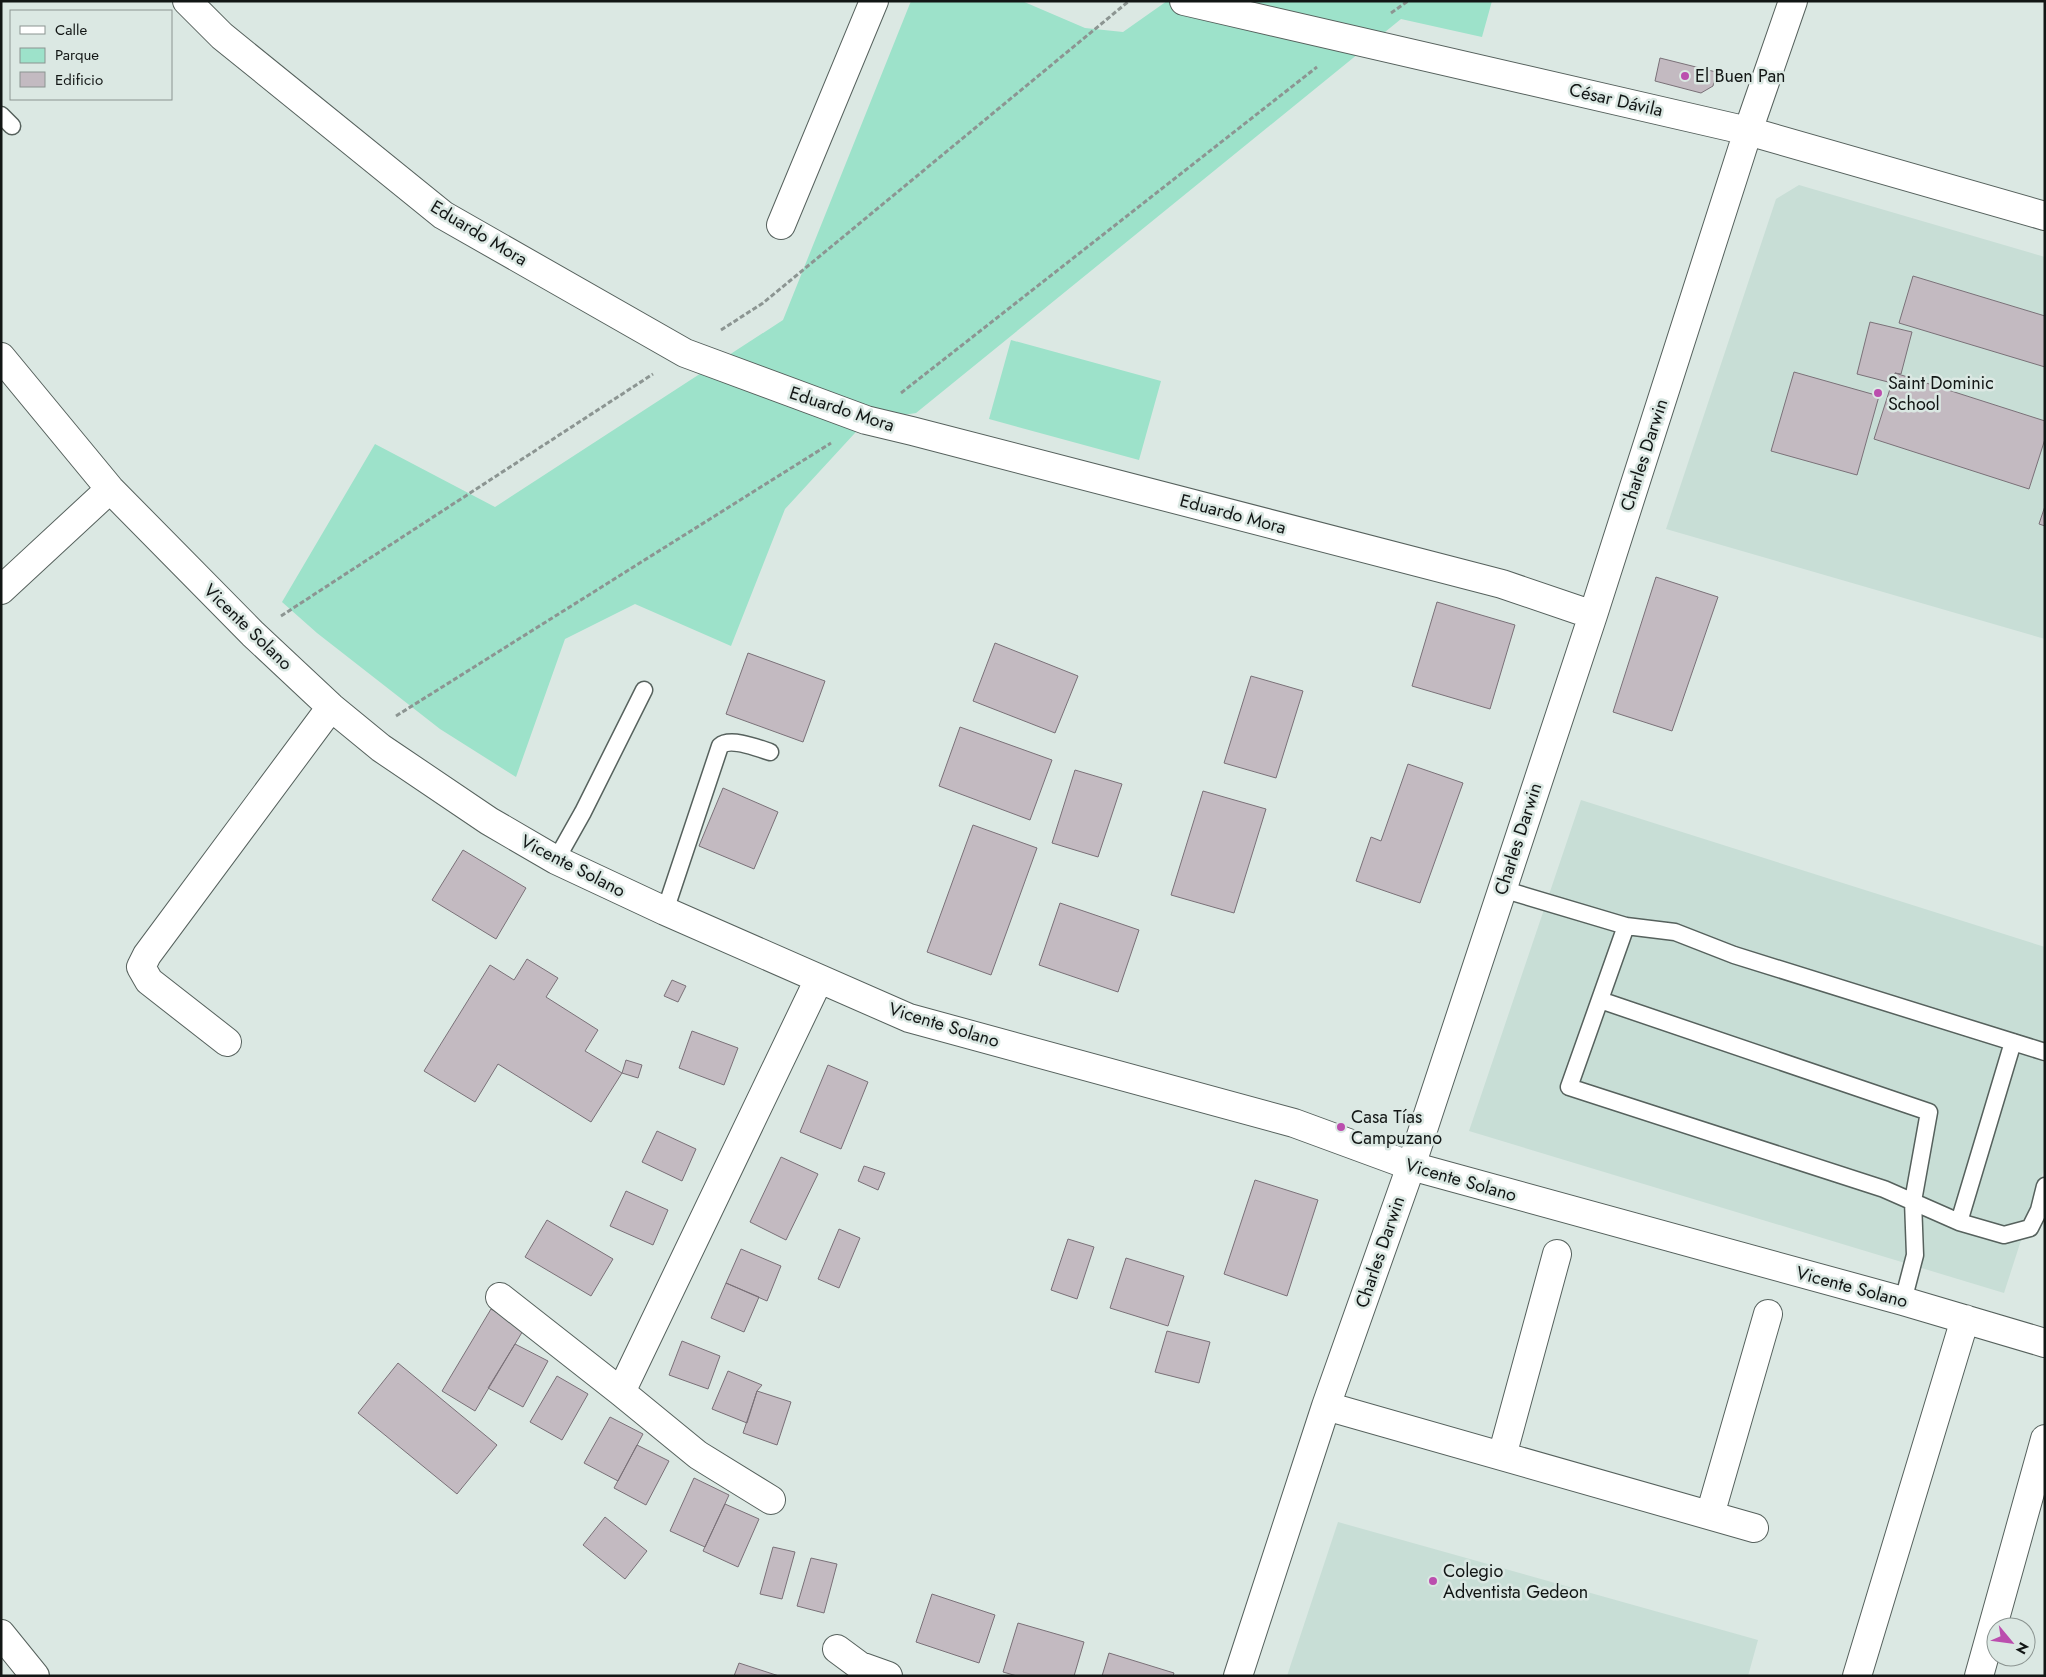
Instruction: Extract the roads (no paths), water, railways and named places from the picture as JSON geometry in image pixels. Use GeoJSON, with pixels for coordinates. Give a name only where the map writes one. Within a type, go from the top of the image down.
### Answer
{"type":"FeatureCollection","features":[{"type":"Feature","properties":{"kind":"street","name":"Eduardo Mora"},"geometry":{"type":"LineString","coordinates":[[187,1],[222,36],[443,215],[685,352],[866,420],[1502,584],[1593,615]]}},
{"type":"Feature","properties":{"kind":"street"},"geometry":{"type":"LineString","coordinates":[[781,225],[874,1]]}},
{"type":"Feature","properties":{"kind":"street","name":"César Dávila"},"geometry":{"type":"LineString","coordinates":[[1184,1],[1748,131],[2045,216]]}},
{"type":"Feature","properties":{"kind":"street","name":"Charles Darwin"},"geometry":{"type":"LineString","coordinates":[[1238,1676],[1326,1406],[1411,1166],[1593,615],[1748,131],[1793,1]]}},
{"type":"Feature","properties":{"kind":"street","name":"Vicente Solano"},"geometry":{"type":"LineString","coordinates":[[1,358],[110,489],[254,634],[331,708],[381,748],[489,821],[556,860],[665,911],[909,1018],[1294,1123],[1411,1166],[1903,1301],[2045,1344]]}},
{"type":"Feature","properties":{"kind":"street"},"geometry":{"type":"LineString","coordinates":[[1,590],[110,489]]}},
{"type":"Feature","properties":{"kind":"street"},"geometry":{"type":"LineString","coordinates":[[227,1042],[149,981],[141,967],[152,947],[331,708]]}},
{"type":"Feature","properties":{"kind":"street"},"geometry":{"type":"LineString","coordinates":[[621,1392],[819,979]]}},
{"type":"Feature","properties":{"kind":"street"},"geometry":{"type":"LineString","coordinates":[[1502,1456],[1556,1254]]}},
{"type":"Feature","properties":{"kind":"street"},"geometry":{"type":"LineString","coordinates":[[500,1297],[698,1455],[771,1500]]}},
{"type":"Feature","properties":{"kind":"street"},"geometry":{"type":"LineString","coordinates":[[1710,1515],[1768,1314]]}},
{"type":"Feature","properties":{"kind":"street"},"geometry":{"type":"LineString","coordinates":[[1857,1676],[1965,1319]]}},
{"type":"Feature","properties":{"kind":"street"},"geometry":{"type":"LineString","coordinates":[[1326,1406],[1754,1528]]}},
{"type":"Feature","properties":{"kind":"street"},"geometry":{"type":"LineString","coordinates":[[1979,1676],[2045,1439]]}},
{"type":"Feature","properties":{"kind":"street"},"geometry":{"type":"LineString","coordinates":[[1,1634],[34,1676]]}},
{"type":"Feature","properties":{"kind":"street"},"geometry":{"type":"LineString","coordinates":[[837,1649],[860,1666],[888,1676]]}},
{"type":"Feature","properties":{"kind":"lane"},"geometry":{"type":"LineString","coordinates":[[556,860],[583,812],[644,690]]}},
{"type":"Feature","properties":{"kind":"lane"},"geometry":{"type":"LineString","coordinates":[[665,911],[720,746],[724,742],[732,742],[770,752]]}},
{"type":"Feature","properties":{"kind":"lane"},"geometry":{"type":"LineString","coordinates":[[1502,889],[1626,926],[1675,932],[1734,955],[2045,1052]]}},
{"type":"Feature","properties":{"kind":"lane"},"geometry":{"type":"LineString","coordinates":[[1626,926],[1569,1087],[1884,1190],[1959,1222],[2004,1235],[2030,1228],[2039,1210],[2045,1186]]}},
{"type":"Feature","properties":{"kind":"lane"},"geometry":{"type":"LineString","coordinates":[[1600,1000],[1929,1112],[1913,1201],[1916,1255],[1903,1301]]}},
{"type":"Feature","properties":{"kind":"lane"},"geometry":{"type":"LineString","coordinates":[[1959,1222],[2012,1042]]}},
{"type":"Feature","properties":{"kind":"place","name":"El Buen Pan"},"geometry":{"type":"Point","coordinates":[1685,76]}},
{"type":"Feature","properties":{"kind":"place","name":"Saint Dominic School"},"geometry":{"type":"Point","coordinates":[1878,393]}},
{"type":"Feature","properties":{"kind":"place","name":"Casa Tías Campuzano"},"geometry":{"type":"Point","coordinates":[1341,1127]}},
{"type":"Feature","properties":{"kind":"place","name":"Colegio Adventista Gedeon"},"geometry":{"type":"Point","coordinates":[1433,1581]}}]}
